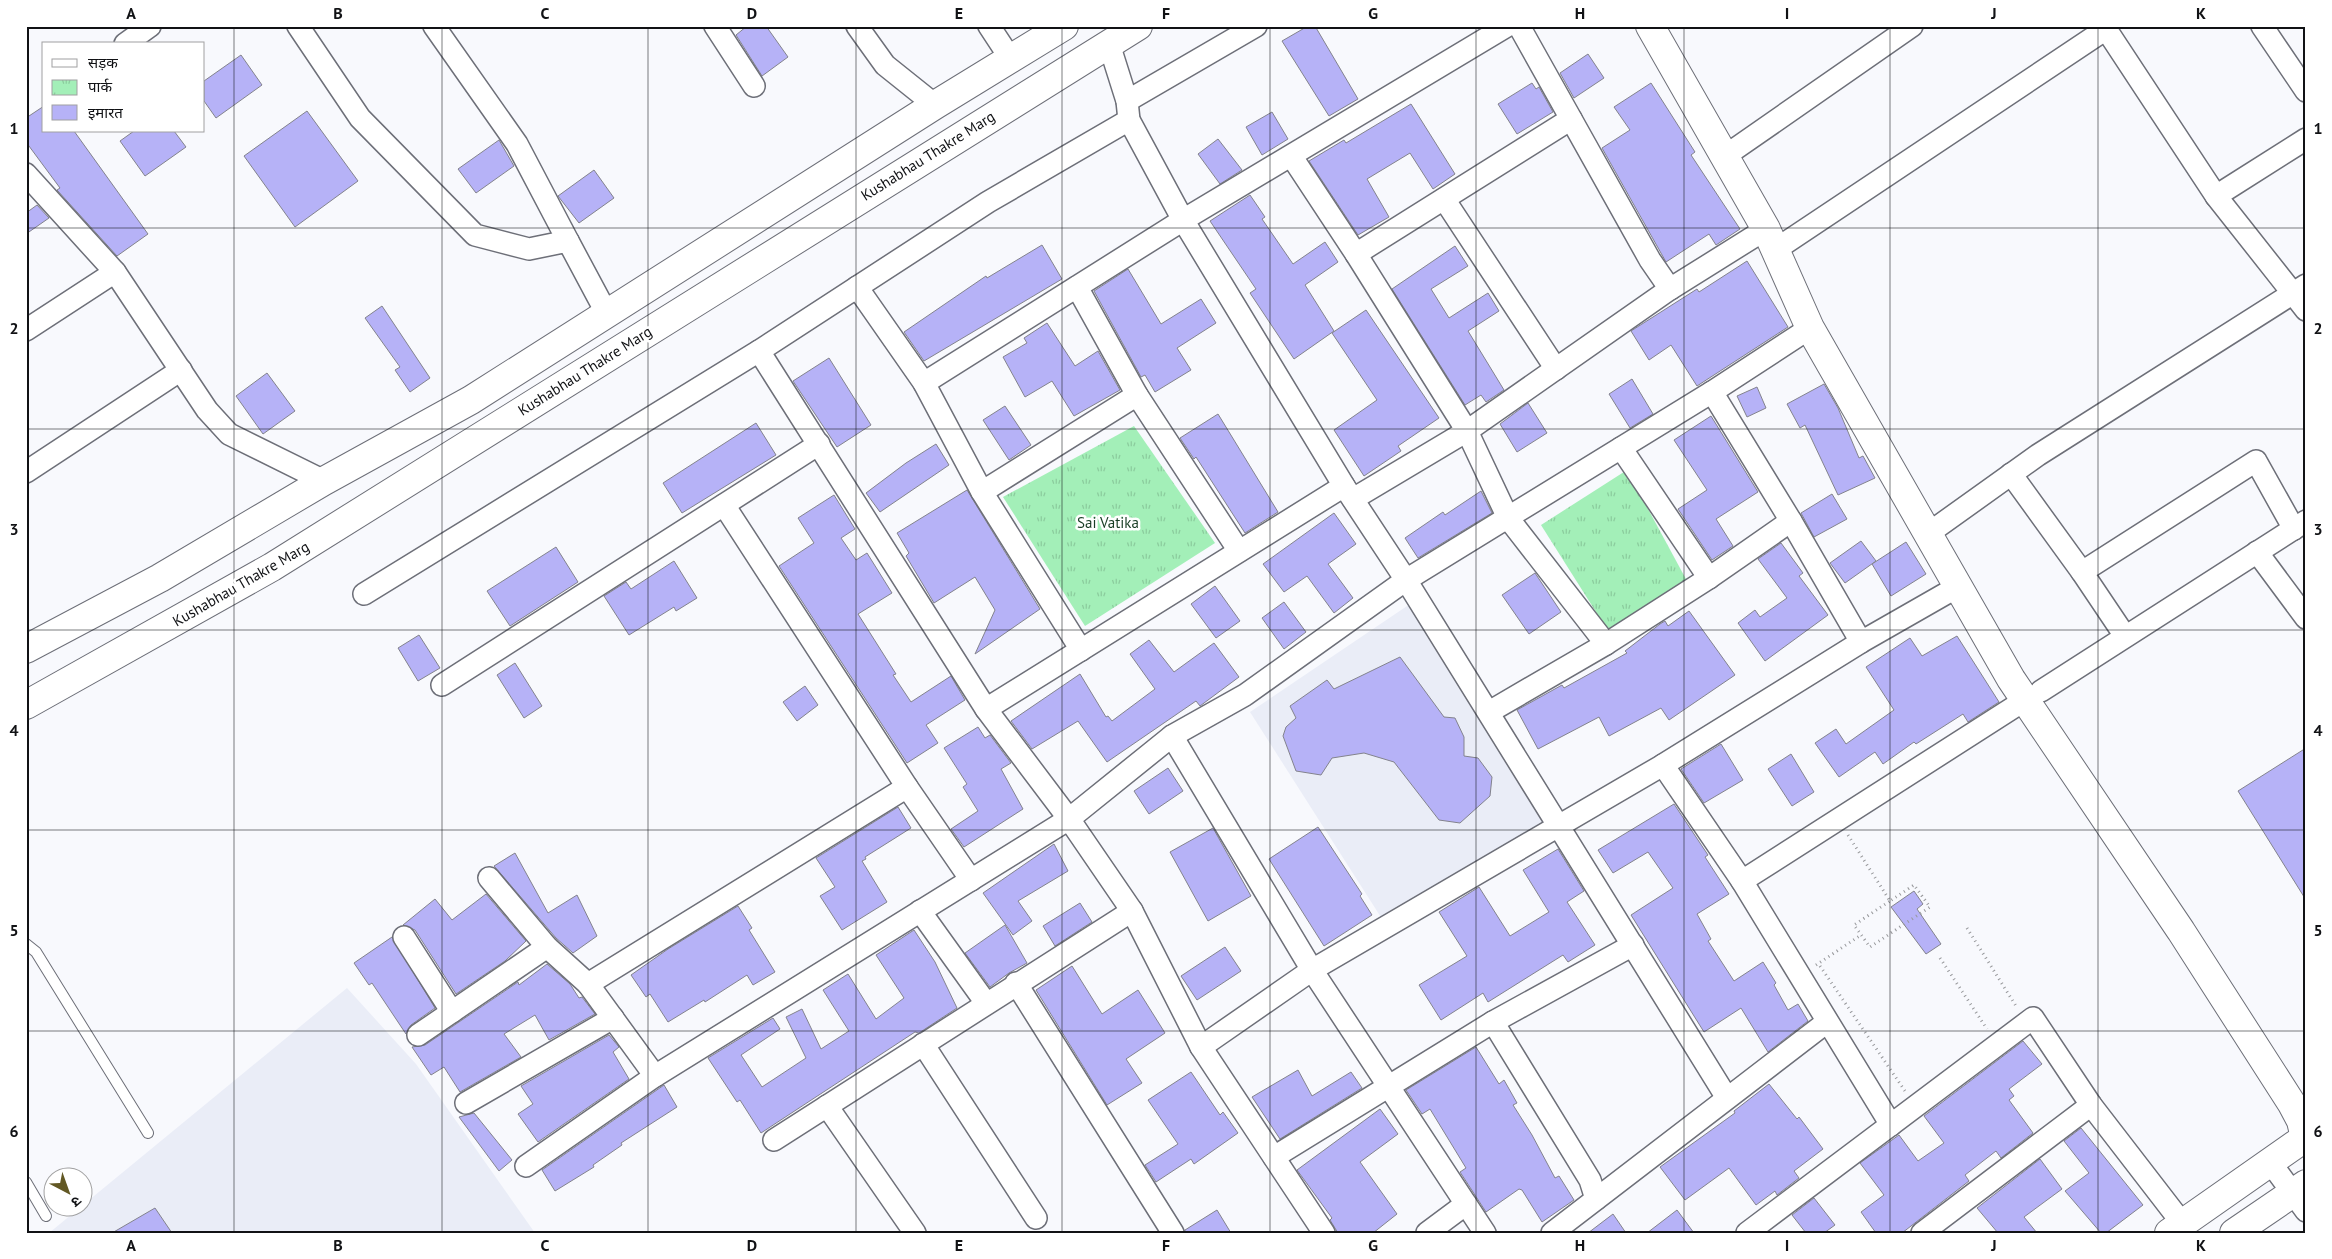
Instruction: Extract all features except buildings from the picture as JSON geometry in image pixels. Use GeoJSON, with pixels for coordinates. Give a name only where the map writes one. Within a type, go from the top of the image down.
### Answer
{"type":"FeatureCollection","features":[{"type":"Feature","properties":{"kind":"main road"},"geometry":{"type":"LineString","coordinates":[[26,649],[160,578],[324,481],[471,400],[934,105],[1064,26]]}},
{"type":"Feature","properties":{"kind":"main road","name":"Kushabhau Thakre Marg"},"geometry":{"type":"LineString","coordinates":[[26,705],[272,567],[1138,26]]}},
{"type":"Feature","properties":{"kind":"main road"},"geometry":{"type":"LineString","coordinates":[[1650,26],[1771,240],[1810,328],[1959,586],[2033,695],[2301,1121],[2305,1139],[2176,1228]]}},
{"type":"Feature","properties":{"kind":"main road"},"geometry":{"type":"LineString","coordinates":[[2234,1233],[2301,1196]]}},
{"type":"Feature","properties":{"kind":"street"},"geometry":{"type":"LineString","coordinates":[[128,42],[150,26]]}},
{"type":"Feature","properties":{"kind":"street"},"geometry":{"type":"LineString","coordinates":[[298,26],[360,118],[475,235],[530,249],[568,241]]}},
{"type":"Feature","properties":{"kind":"street"},"geometry":{"type":"LineString","coordinates":[[434,26],[517,144],[606,314]]}},
{"type":"Feature","properties":{"kind":"street"},"geometry":{"type":"LineString","coordinates":[[715,26],[754,86]]}},
{"type":"Feature","properties":{"kind":"street"},"geometry":{"type":"LineString","coordinates":[[857,26],[885,65],[934,105]]}},
{"type":"Feature","properties":{"kind":"street"},"geometry":{"type":"LineString","coordinates":[[989,26],[1010,58]]}},
{"type":"Feature","properties":{"kind":"street"},"geometry":{"type":"LineString","coordinates":[[364,594],[759,351],[1256,26]]}},
{"type":"Feature","properties":{"kind":"street"},"geometry":{"type":"LineString","coordinates":[[924,383],[1183,220],[1292,157],[1507,26]]}},
{"type":"Feature","properties":{"kind":"street"},"geometry":{"type":"LineString","coordinates":[[1518,26],[1650,260],[1670,289]]}},
{"type":"Feature","properties":{"kind":"street"},"geometry":{"type":"LineString","coordinates":[[1725,156],[1912,26]]}},
{"type":"Feature","properties":{"kind":"street"},"geometry":{"type":"LineString","coordinates":[[2262,26],[2306,91]]}},
{"type":"Feature","properties":{"kind":"street"},"geometry":{"type":"LineString","coordinates":[[986,709],[1239,551],[1467,431],[1670,289],[1771,240],[2105,28],[2216,196],[2302,296],[2038,455],[1929,533]]}},
{"type":"Feature","properties":{"kind":"street"},"geometry":{"type":"LineString","coordinates":[[1110,44],[1128,110],[1183,220],[1349,492],[1489,712],[1557,826],[1727,1098]]}},
{"type":"Feature","properties":{"kind":"street"},"geometry":{"type":"LineString","coordinates":[[1356,254],[1571,119]]}},
{"type":"Feature","properties":{"kind":"street"},"geometry":{"type":"LineString","coordinates":[[2216,196],[2306,139]]}},
{"type":"Feature","properties":{"kind":"street"},"geometry":{"type":"LineString","coordinates":[[1292,157],[1356,254],[1467,431],[1508,518],[1606,644]]}},
{"type":"Feature","properties":{"kind":"street"},"geometry":{"type":"LineString","coordinates":[[26,174],[115,272],[207,410],[229,434],[324,481]]}},
{"type":"Feature","properties":{"kind":"street"},"geometry":{"type":"LineString","coordinates":[[1444,199],[1556,369]]}},
{"type":"Feature","properties":{"kind":"street"},"geometry":{"type":"LineString","coordinates":[[26,330],[115,272]]}},
{"type":"Feature","properties":{"kind":"street"},"geometry":{"type":"LineString","coordinates":[[857,287],[924,383],[982,492],[1081,650]]}},
{"type":"Feature","properties":{"kind":"street"},"geometry":{"type":"LineString","coordinates":[[1077,287],[1137,395],[1239,551]]}},
{"type":"Feature","properties":{"kind":"street"},"geometry":{"type":"LineString","coordinates":[[526,1166],[655,1076],[1068,819],[1172,736],[1245,695],[1406,580],[1712,392],[1810,328]]}},
{"type":"Feature","properties":{"kind":"street"},"geometry":{"type":"LineString","coordinates":[[759,351],[986,709],[1068,819],[1132,910],[1201,1047],[1324,1233]]}},
{"type":"Feature","properties":{"kind":"street"},"geometry":{"type":"LineString","coordinates":[[26,472],[181,370]]}},
{"type":"Feature","properties":{"kind":"street"},"geometry":{"type":"LineString","coordinates":[[1712,392],[1791,521],[1861,642]]}},
{"type":"Feature","properties":{"kind":"street"},"geometry":{"type":"LineString","coordinates":[[982,492],[1137,395]]}},
{"type":"Feature","properties":{"kind":"street"},"geometry":{"type":"LineString","coordinates":[[442,684],[819,444]]}},
{"type":"Feature","properties":{"kind":"street"},"geometry":{"type":"LineString","coordinates":[[1621,448],[1709,578]]}},
{"type":"Feature","properties":{"kind":"street"},"geometry":{"type":"LineString","coordinates":[[1742,881],[2300,525],[2256,461],[2082,572]]}},
{"type":"Feature","properties":{"kind":"street"},"geometry":{"type":"LineString","coordinates":[[2011,474],[2082,572],[2125,636]]}},
{"type":"Feature","properties":{"kind":"street"},"geometry":{"type":"LineString","coordinates":[[724,505],[907,787],[971,880]]}},
{"type":"Feature","properties":{"kind":"street"},"geometry":{"type":"LineString","coordinates":[[1489,712],[1606,644],[1709,578],[1791,521]]}},
{"type":"Feature","properties":{"kind":"street"},"geometry":{"type":"LineString","coordinates":[[2257,552],[2306,618]]}},
{"type":"Feature","properties":{"kind":"street"},"geometry":{"type":"LineString","coordinates":[[1201,1047],[1312,970],[1663,764],[1861,642],[1959,586]]}},
{"type":"Feature","properties":{"kind":"street"},"geometry":{"type":"LineString","coordinates":[[1172,736],[1312,970],[1387,1087],[1485,1233]]}},
{"type":"Feature","properties":{"kind":"street"},"geometry":{"type":"LineString","coordinates":[[1663,764],[1742,881],[1891,1125]]}},
{"type":"Feature","properties":{"kind":"street"},"geometry":{"type":"LineString","coordinates":[[588,984],[907,787]]}},
{"type":"Feature","properties":{"kind":"street"},"geometry":{"type":"LineString","coordinates":[[489,878],[547,947],[588,984],[655,1076]]}},
{"type":"Feature","properties":{"kind":"street"},"geometry":{"type":"LineString","coordinates":[[774,1140],[1132,910]]}},
{"type":"Feature","properties":{"kind":"street"},"geometry":{"type":"LineString","coordinates":[[920,911],[986,1003]]}},
{"type":"Feature","properties":{"kind":"street"},"geometry":{"type":"LineString","coordinates":[[404,937],[452,1012]]}},
{"type":"Feature","properties":{"kind":"street"},"geometry":{"type":"LineString","coordinates":[[1274,1158],[1492,1022],[1633,945]]}},
{"type":"Feature","properties":{"kind":"street"},"geometry":{"type":"LineString","coordinates":[[418,1034],[547,947]]}},
{"type":"Feature","properties":{"kind":"street"},"geometry":{"type":"LineString","coordinates":[[1016,983],[1173,1233]]}},
{"type":"Feature","properties":{"kind":"street"},"geometry":{"type":"LineString","coordinates":[[466,1103],[613,1018]]}},
{"type":"Feature","properties":{"kind":"street"},"geometry":{"type":"LineString","coordinates":[[1747,1233],[2033,1018],[2176,1228]]}},
{"type":"Feature","properties":{"kind":"street"},"geometry":{"type":"LineString","coordinates":[[1492,1022],[1590,1180],[1596,1199]]}},
{"type":"Feature","properties":{"kind":"street"},"geometry":{"type":"LineString","coordinates":[[1552,1233],[1827,1022]]}},
{"type":"Feature","properties":{"kind":"street"},"geometry":{"type":"LineString","coordinates":[[923,1044],[1036,1218]]}},
{"type":"Feature","properties":{"kind":"street"},"geometry":{"type":"LineString","coordinates":[[1922,1233],[2091,1105]]}},
{"type":"Feature","properties":{"kind":"street"},"geometry":{"type":"LineString","coordinates":[[827,1106],[914,1233]]}},
{"type":"Feature","properties":{"kind":"street"},"geometry":{"type":"LineString","coordinates":[[2270,1162],[2301,1196]]}},
{"type":"Feature","properties":{"kind":"street"},"geometry":{"type":"LineString","coordinates":[[1427,1233],[1466,1204]]}},
{"type":"Feature","properties":{"kind":"lane"},"geometry":{"type":"LineString","coordinates":[[26,944],[36,952],[148,1133]]}},
{"type":"Feature","properties":{"kind":"lane"},"geometry":{"type":"LineString","coordinates":[[26,1182],[42,1209]]}},
{"type":"Feature","properties":{"kind":"path"},"geometry":{"type":"LineString","coordinates":[[1844,828],[1890,901]]}},
{"type":"Feature","properties":{"kind":"path"},"geometry":{"type":"LineString","coordinates":[[1914,885],[1930,907],[1870,948],[1854,925],[1890,901],[1914,885]]}},
{"type":"Feature","properties":{"kind":"path"},"geometry":{"type":"LineString","coordinates":[[1967,928],[2017,1007],[2010,1013]]}},
{"type":"Feature","properties":{"kind":"path"},"geometry":{"type":"LineString","coordinates":[[1799,976],[1861,936]]}},
{"type":"Feature","properties":{"kind":"path"},"geometry":{"type":"LineString","coordinates":[[1813,955],[1908,1096]]}},
{"type":"Feature","properties":{"kind":"path"},"geometry":{"type":"LineString","coordinates":[[1940,958],[1987,1030]]}},
{"type":"Feature","properties":{"kind":"path"},"geometry":{"type":"LineString","coordinates":[[1980,1036],[1995,1024]]}},
{"type":"Feature","properties":{"kind":"shaded area"},"geometry":{"type":"Polygon","coordinates":[[[1413,602],[1546,820],[1384,922],[1250,712],[1413,602]]]}},
{"type":"Feature","properties":{"kind":"shaded area"},"geometry":{"type":"Polygon","coordinates":[[[347,988],[416,1064],[535,1233],[49,1233],[70,1216],[92,1216],[92,1198],[347,988]]]}},
{"type":"Feature","properties":{"kind":"green space","name":"Sai Vatika"},"geometry":{"type":"Polygon","coordinates":[[[1134,426],[1215,543],[1085,626],[1003,497],[1134,426]]]}},
{"type":"Feature","properties":{"kind":"green space"},"geometry":{"type":"Polygon","coordinates":[[[1627,470],[1687,581],[1608,631],[1541,525],[1627,470]]]}}]}
